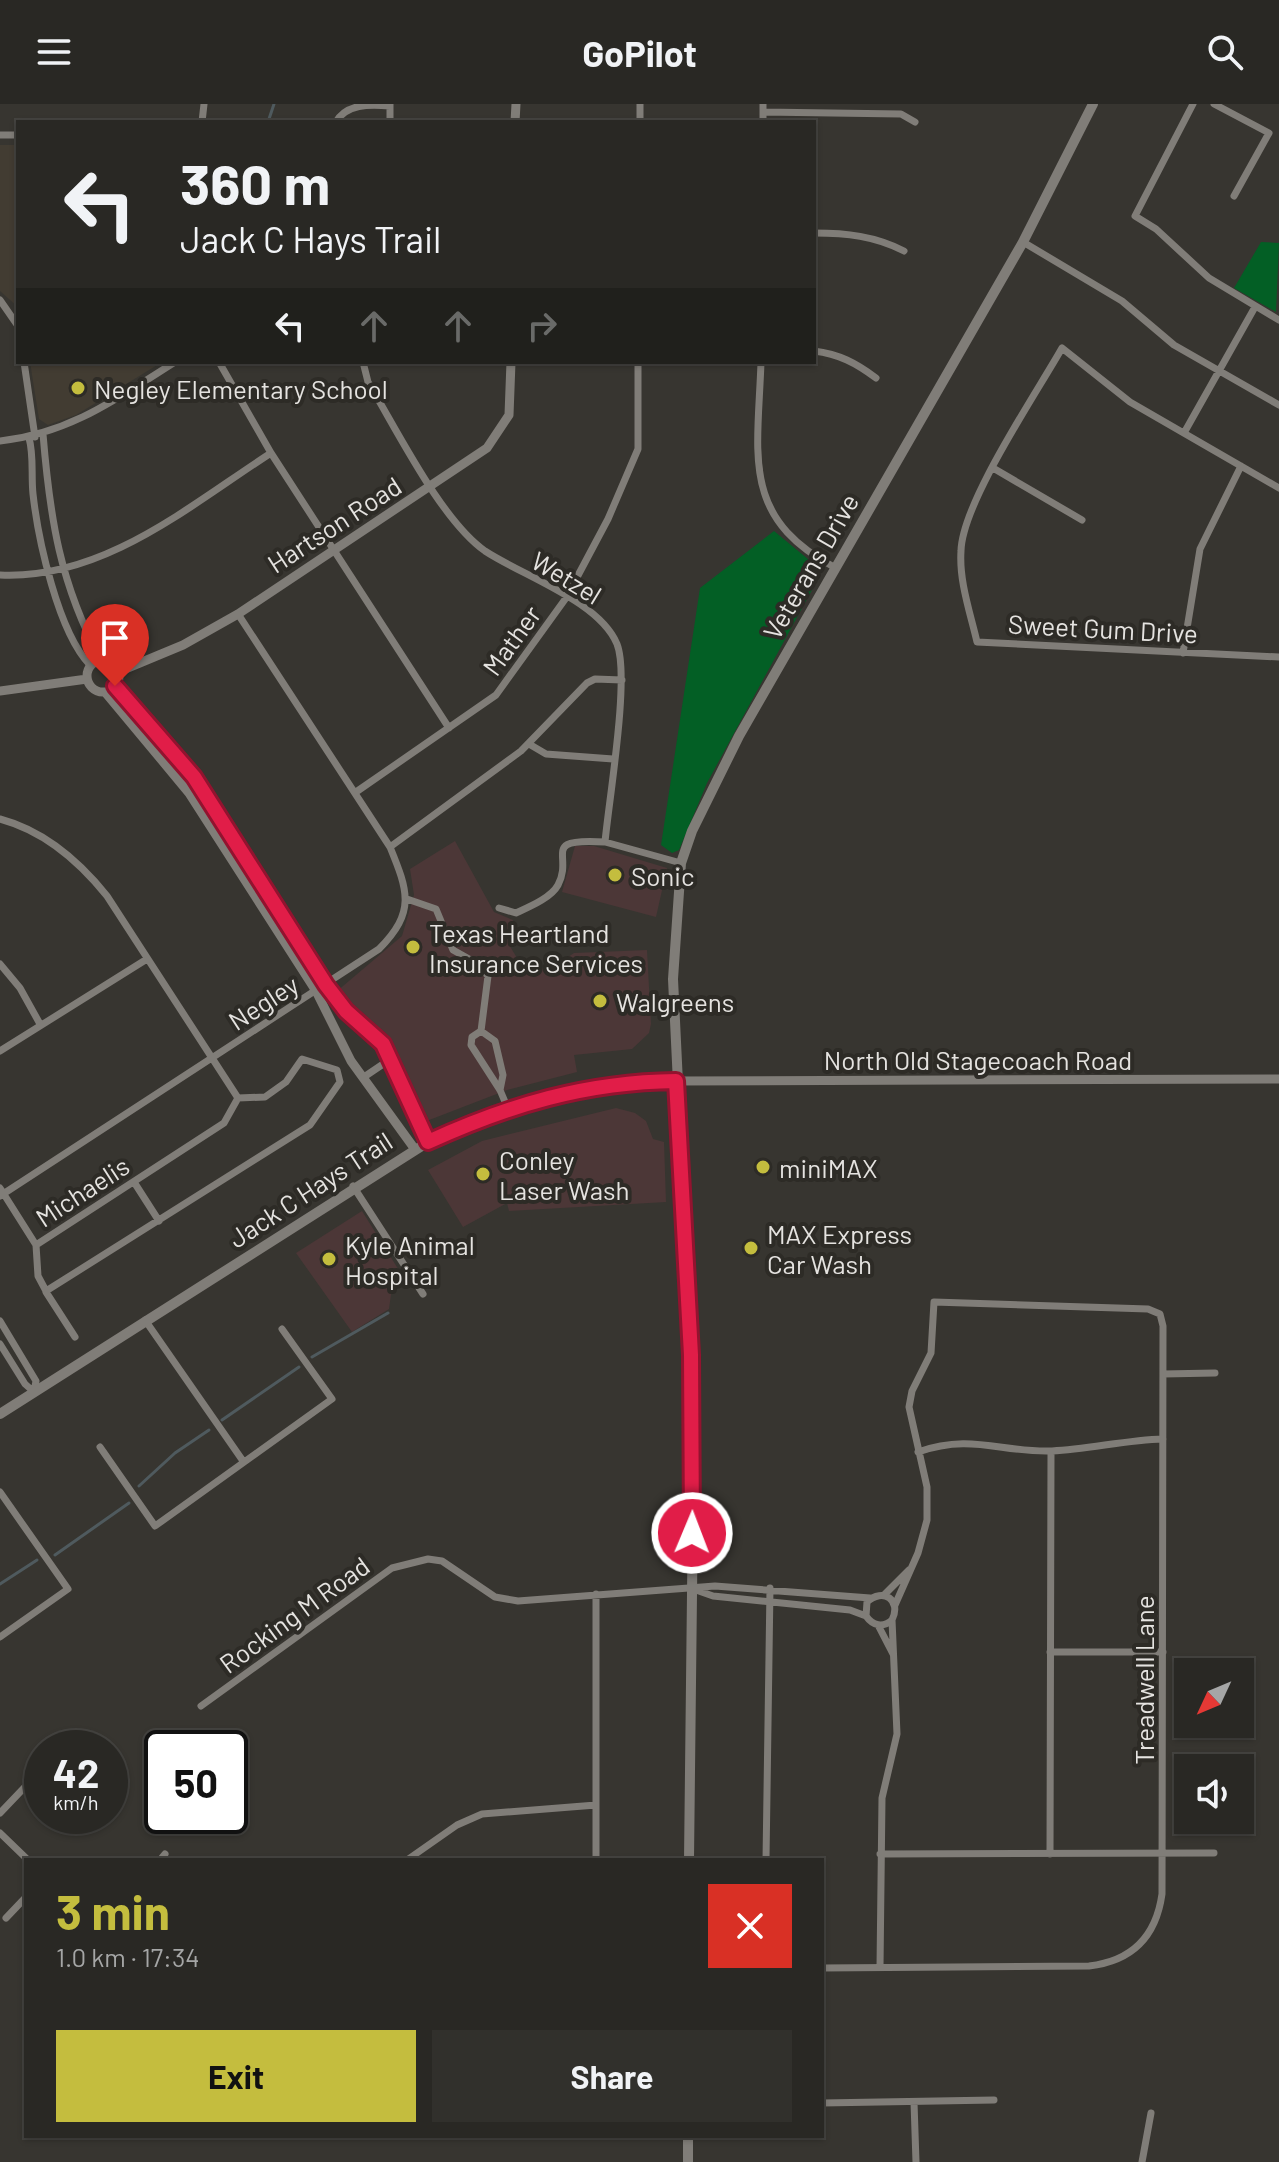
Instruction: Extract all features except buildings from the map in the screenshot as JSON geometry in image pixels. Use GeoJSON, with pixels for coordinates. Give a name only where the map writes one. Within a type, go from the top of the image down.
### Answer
{"type":"FeatureCollection","features":[{"type":"Feature","properties":{"kind":"main road","name":"Veterans Drive"},"geometry":{"type":"LineString","coordinates":[[689,1858],[693,1505],[691,1355],[673,979],[681,863],[692,831],[739,736],[1023,242],[1093,104]]}},
{"type":"Feature","properties":{"kind":"main road","name":"Jack C Hays Trail"},"geometry":{"type":"LineString","coordinates":[[0,1414],[414,1148],[508,1109],[622,1081],[676,1081]]}},
{"type":"Feature","properties":{"kind":"main road"},"geometry":{"type":"LineString","coordinates":[[688,2138],[688,2162]]}},
{"type":"Feature","properties":{"kind":"street"},"geometry":{"type":"LineString","coordinates":[[1193,104],[1135,216],[1156,229],[1209,278],[1279,320]]}},
{"type":"Feature","properties":{"kind":"street"},"geometry":{"type":"LineString","coordinates":[[1214,104],[1269,133],[1234,196]]}},
{"type":"Feature","properties":{"kind":"street"},"geometry":{"type":"LineString","coordinates":[[337,120],[341,111],[351,106],[390,105]]}},
{"type":"Feature","properties":{"kind":"street"},"geometry":{"type":"LineString","coordinates":[[763,108],[901,114],[915,122]]}},
{"type":"Feature","properties":{"kind":"street"},"geometry":{"type":"LineString","coordinates":[[816,233],[863,236],[886,241],[904,251]]}},
{"type":"Feature","properties":{"kind":"street"},"geometry":{"type":"LineString","coordinates":[[1023,242],[1122,301],[1174,345],[1279,405]]}},
{"type":"Feature","properties":{"kind":"street"},"geometry":{"type":"LineString","coordinates":[[0,300],[16,323]]}},
{"type":"Feature","properties":{"kind":"street"},"geometry":{"type":"LineString","coordinates":[[1184,433],[1255,307]]}},
{"type":"Feature","properties":{"kind":"street","name":"Sweet Gum Drive"},"geometry":{"type":"LineString","coordinates":[[1279,488],[1130,402],[1062,348],[993,468],[964,526],[960,549],[961,573],[977,642],[1279,657]]}},
{"type":"Feature","properties":{"kind":"street"},"geometry":{"type":"LineString","coordinates":[[816,351],[835,354],[858,364],[876,378]]}},
{"type":"Feature","properties":{"kind":"street"},"geometry":{"type":"LineString","coordinates":[[24,364],[49,515],[80,621],[101,660]]}},
{"type":"Feature","properties":{"kind":"street"},"geometry":{"type":"LineString","coordinates":[[0,441],[35,436],[86,418],[172,364]]}},
{"type":"Feature","properties":{"kind":"street"},"geometry":{"type":"LineString","coordinates":[[220,364],[271,453],[449,728]]}},
{"type":"Feature","properties":{"kind":"street","name":"Wetzel"},"geometry":{"type":"LineString","coordinates":[[364,364],[368,382],[453,519],[484,550],[597,616],[610,631],[622,662],[622,680],[605,842]]}},
{"type":"Feature","properties":{"kind":"street","name":"Hartson Road"},"geometry":{"type":"LineString","coordinates":[[118,672],[183,645],[238,614],[487,448],[509,415],[511,364]]}},
{"type":"Feature","properties":{"kind":"street","name":"Mather"},"geometry":{"type":"LineString","coordinates":[[356,792],[496,695],[566,598],[608,519],[638,449],[638,364]]}},
{"type":"Feature","properties":{"kind":"street"},"geometry":{"type":"LineString","coordinates":[[761,364],[758,455],[770,511],[795,542],[834,567]]}},
{"type":"Feature","properties":{"kind":"street"},"geometry":{"type":"LineString","coordinates":[[35,436],[36,524],[48,573],[66,621],[90,665],[87,679],[95,690],[105,692],[189,793],[316,991],[351,1061],[414,1148]]}},
{"type":"Feature","properties":{"kind":"street"},"geometry":{"type":"LineString","coordinates":[[0,575],[48,573],[127,546],[271,453]]}},
{"type":"Feature","properties":{"kind":"street"},"geometry":{"type":"LineString","coordinates":[[1183,653],[1200,549],[1241,466]]}},
{"type":"Feature","properties":{"kind":"street"},"geometry":{"type":"LineString","coordinates":[[993,468],[1082,520]]}},
{"type":"Feature","properties":{"kind":"street"},"geometry":{"type":"LineString","coordinates":[[238,614],[390,847],[405,879],[407,899],[436,909],[453,950],[478,964],[488,976],[481,1031]]}},
{"type":"Feature","properties":{"kind":"street"},"geometry":{"type":"LineString","coordinates":[[90,665],[101,660],[110,661],[118,672],[115,686],[105,692]]}},
{"type":"Feature","properties":{"kind":"street"},"geometry":{"type":"LineString","coordinates":[[0,691],[87,679]]}},
{"type":"Feature","properties":{"kind":"street"},"geometry":{"type":"LineString","coordinates":[[390,847],[529,744],[587,683],[595,679],[622,680]]}},
{"type":"Feature","properties":{"kind":"street"},"geometry":{"type":"LineString","coordinates":[[115,686],[194,777],[326,985],[346,1011],[383,1044],[428,1142]]}},
{"type":"Feature","properties":{"kind":"street"},"geometry":{"type":"LineString","coordinates":[[529,744],[546,754],[613,759]]}},
{"type":"Feature","properties":{"kind":"street"},"geometry":{"type":"LineString","coordinates":[[161,761],[171,751]]}},
{"type":"Feature","properties":{"kind":"street"},"geometry":{"type":"LineString","coordinates":[[0,819],[31,829],[89,873],[238,1098],[265,1097],[286,1082],[302,1059],[337,1070]]}},
{"type":"Feature","properties":{"kind":"street"},"geometry":{"type":"LineString","coordinates":[[213,830],[225,823]]}},
{"type":"Feature","properties":{"kind":"street"},"geometry":{"type":"LineString","coordinates":[[499,908],[516,913],[551,893],[560,879],[559,855],[564,847],[578,840],[605,842],[681,863]]}},
{"type":"Feature","properties":{"kind":"street","name":"Negley"},"geometry":{"type":"LineString","coordinates":[[1,1193],[326,985],[393,936],[407,899]]}},
{"type":"Feature","properties":{"kind":"street"},"geometry":{"type":"LineString","coordinates":[[0,1051],[147,959]]}},
{"type":"Feature","properties":{"kind":"street"},"geometry":{"type":"LineString","coordinates":[[0,964],[20,988],[40,1024]]}},
{"type":"Feature","properties":{"kind":"street"},"geometry":{"type":"LineString","coordinates":[[500,1090],[503,1075],[495,1041],[487,1032],[481,1031],[472,1037],[471,1045],[500,1090],[508,1109]]}},
{"type":"Feature","properties":{"kind":"street"},"geometry":{"type":"LineString","coordinates":[[364,1077],[392,1058]]}},
{"type":"Feature","properties":{"kind":"street"},"geometry":{"type":"LineString","coordinates":[[337,1070],[351,1061]]}},
{"type":"Feature","properties":{"kind":"street"},"geometry":{"type":"LineString","coordinates":[[46,1291],[310,1125],[320,1106],[336,1093],[340,1082],[337,1070]]}},
{"type":"Feature","properties":{"kind":"street","name":"North Old Stagecoach Road"},"geometry":{"type":"LineString","coordinates":[[676,1081],[1279,1079]]}},
{"type":"Feature","properties":{"kind":"street","name":"Michaelis"},"geometry":{"type":"LineString","coordinates":[[75,1337],[38,1276],[36,1245],[224,1123],[238,1098]]}},
{"type":"Feature","properties":{"kind":"street"},"geometry":{"type":"LineString","coordinates":[[134,1182],[159,1221]]}},
{"type":"Feature","properties":{"kind":"street"},"geometry":{"type":"LineString","coordinates":[[353,1186],[423,1294]]}},
{"type":"Feature","properties":{"kind":"street"},"geometry":{"type":"LineString","coordinates":[[1,1193],[36,1245]]}},
{"type":"Feature","properties":{"kind":"street","name":"Treadwell Lane"},"geometry":{"type":"LineString","coordinates":[[824,1968],[1016,1969],[1089,1966],[1118,1960],[1142,1944],[1159,1915],[1162,1853],[1163,1319],[1156,1310],[934,1302],[931,1353],[912,1391],[909,1407],[918,1452]]}},
{"type":"Feature","properties":{"kind":"street"},"geometry":{"type":"LineString","coordinates":[[145,1320],[243,1461]]}},
{"type":"Feature","properties":{"kind":"street"},"geometry":{"type":"LineString","coordinates":[[0,1321],[36,1381],[34,1392]]}},
{"type":"Feature","properties":{"kind":"street"},"geometry":{"type":"LineString","coordinates":[[100,1447],[155,1526],[332,1399],[282,1329]]}},
{"type":"Feature","properties":{"kind":"street"},"geometry":{"type":"LineString","coordinates":[[0,1344],[25,1384],[34,1392]]}},
{"type":"Feature","properties":{"kind":"street"},"geometry":{"type":"LineString","coordinates":[[1163,1374],[1215,1373]]}},
{"type":"Feature","properties":{"kind":"street"},"geometry":{"type":"LineString","coordinates":[[880,1967],[882,1798],[897,1734],[892,1620],[895,1605],[923,1540],[927,1487],[918,1452],[938,1446],[978,1442],[1051,1451],[1114,1441],[1163,1439]]}},
{"type":"Feature","properties":{"kind":"street"},"geometry":{"type":"LineString","coordinates":[[1050,1854],[1051,1451]]}},
{"type":"Feature","properties":{"kind":"street"},"geometry":{"type":"LineString","coordinates":[[0,1492],[68,1589],[0,1637]]}},
{"type":"Feature","properties":{"kind":"street","name":"Rocking M Road"},"geometry":{"type":"LineString","coordinates":[[201,1706],[392,1568],[428,1559],[442,1561],[495,1597],[518,1601],[690,1588]]}},
{"type":"Feature","properties":{"kind":"street"},"geometry":{"type":"LineString","coordinates":[[690,1588],[770,1588],[870,1598],[884,1595],[909,1570]]}},
{"type":"Feature","properties":{"kind":"street"},"geometry":{"type":"LineString","coordinates":[[690,1588],[713,1596],[850,1610],[878,1625],[893,1654]]}},
{"type":"Feature","properties":{"kind":"street"},"geometry":{"type":"LineString","coordinates":[[766,1858],[770,1588]]}},
{"type":"Feature","properties":{"kind":"street"},"geometry":{"type":"LineString","coordinates":[[596,1594],[596,1858]]}},
{"type":"Feature","properties":{"kind":"street"},"geometry":{"type":"LineString","coordinates":[[884,1595],[895,1605]]}},
{"type":"Feature","properties":{"kind":"street"},"geometry":{"type":"LineString","coordinates":[[866,1616],[865,1607],[870,1598]]}},
{"type":"Feature","properties":{"kind":"street"},"geometry":{"type":"LineString","coordinates":[[878,1625],[892,1620]]}},
{"type":"Feature","properties":{"kind":"street"},"geometry":{"type":"LineString","coordinates":[[1050,1652],[1163,1652]]}},
{"type":"Feature","properties":{"kind":"street"},"geometry":{"type":"LineString","coordinates":[[0,1813],[24,1788]]}},
{"type":"Feature","properties":{"kind":"street"},"geometry":{"type":"LineString","coordinates":[[410,1858],[457,1825],[482,1814],[596,1805]]}},
{"type":"Feature","properties":{"kind":"street"},"geometry":{"type":"LineString","coordinates":[[0,1833],[26,1858]]}},
{"type":"Feature","properties":{"kind":"street"},"geometry":{"type":"LineString","coordinates":[[421,1851],[426,1858]]}},
{"type":"Feature","properties":{"kind":"street"},"geometry":{"type":"LineString","coordinates":[[880,1854],[1214,1853]]}},
{"type":"Feature","properties":{"kind":"street"},"geometry":{"type":"LineString","coordinates":[[6,1918],[24,1899]]}},
{"type":"Feature","properties":{"kind":"street"},"geometry":{"type":"LineString","coordinates":[[824,2103],[994,2100]]}},
{"type":"Feature","properties":{"kind":"street"},"geometry":{"type":"LineString","coordinates":[[914,2102],[916,2162]]}},
{"type":"Feature","properties":{"kind":"street"},"geometry":{"type":"LineString","coordinates":[[1142,2162],[1151,2113]]}},
{"type":"Feature","properties":{"kind":"shaded area"},"geometry":{"type":"Polygon","coordinates":[[[0,145],[16,145],[16,305],[0,291],[0,145]]]}},
{"type":"Feature","properties":{"kind":"shaded area","name":"Negley Elementary School"},"geometry":{"type":"Polygon","coordinates":[[[30,364],[159,364],[76,415],[48,425],[39,419],[30,364]]]}},
{"type":"Feature","properties":{"kind":"shaded area"},"geometry":{"type":"Polygon","coordinates":[[[455,841],[494,912],[513,920],[508,943],[523,968],[550,969],[574,953],[647,950],[651,1024],[649,1033],[632,1049],[574,1055],[577,1072],[507,1090],[424,1122],[396,1058],[385,1041],[346,1006],[336,992],[402,936],[414,895],[410,869],[455,841]]]}},
{"type":"Feature","properties":{"kind":"shaded area"},"geometry":{"type":"Polygon","coordinates":[[[575,846],[594,846],[667,868],[656,917],[562,892],[575,846]]]}},
{"type":"Feature","properties":{"kind":"shaded area"},"geometry":{"type":"Polygon","coordinates":[[[616,1108],[635,1113],[646,1121],[653,1139],[664,1142],[666,1202],[509,1211],[507,1203],[463,1227],[428,1170],[482,1141],[616,1108]]]}},
{"type":"Feature","properties":{"kind":"shaded area"},"geometry":{"type":"Polygon","coordinates":[[[362,1211],[405,1280],[392,1287],[389,1309],[352,1332],[296,1253],[362,1211]]]}},
{"type":"Feature","properties":{"kind":"green space"},"geometry":{"type":"Polygon","coordinates":[[[1261,242],[1279,243],[1276,312],[1234,288],[1261,242]]]}},
{"type":"Feature","properties":{"kind":"green space"},"geometry":{"type":"Polygon","coordinates":[[[774,531],[820,569],[820,575],[707,783],[679,850],[672,853],[661,845],[700,588],[774,531]]]}},
{"type":"Feature","properties":{"kind":"waterway"},"geometry":{"type":"LineString","coordinates":[[269,120],[274,104]]}},
{"type":"Feature","properties":{"kind":"waterway"},"geometry":{"type":"LineString","coordinates":[[312,1357],[388,1313]]}},
{"type":"Feature","properties":{"kind":"waterway"},"geometry":{"type":"LineString","coordinates":[[222,1420],[299,1367]]}},
{"type":"Feature","properties":{"kind":"waterway"},"geometry":{"type":"LineString","coordinates":[[139,1486],[175,1453],[209,1430]]}},
{"type":"Feature","properties":{"kind":"waterway"},"geometry":{"type":"LineString","coordinates":[[55,1555],[129,1503]]}},
{"type":"Feature","properties":{"kind":"waterway"},"geometry":{"type":"LineString","coordinates":[[0,1584],[37,1560]]}},
{"type":"Feature","properties":{"kind":"place","name":"Negley Elementary School"},"geometry":{"type":"Point","coordinates":[78,388]}},
{"type":"Feature","properties":{"kind":"place","name":"Sonic"},"geometry":{"type":"Point","coordinates":[615,875]}},
{"type":"Feature","properties":{"kind":"place","name":"Texas Heartland Insurance Services"},"geometry":{"type":"Point","coordinates":[413,947]}},
{"type":"Feature","properties":{"kind":"place","name":"Walgreens"},"geometry":{"type":"Point","coordinates":[600,1001]}},
{"type":"Feature","properties":{"kind":"place","name":"miniMAX"},"geometry":{"type":"Point","coordinates":[763,1167]}},
{"type":"Feature","properties":{"kind":"place","name":"Conley Laser Wash"},"geometry":{"type":"Point","coordinates":[483,1174]}},
{"type":"Feature","properties":{"kind":"place","name":"MAX Express Car Wash"},"geometry":{"type":"Point","coordinates":[751,1248]}},
{"type":"Feature","properties":{"kind":"place","name":"Kyle Animal Hospital"},"geometry":{"type":"Point","coordinates":[329,1259]}},
{"type":"Feature","properties":{"kind":"route"},"geometry":{"type":"LineString","coordinates":[[115,686],[143,722],[194,777],[326,985],[346,1011],[383,1044],[428,1142],[508,1109],[563,1094],[622,1081],[676,1081],[691,1355],[692,1533]]}}]}
